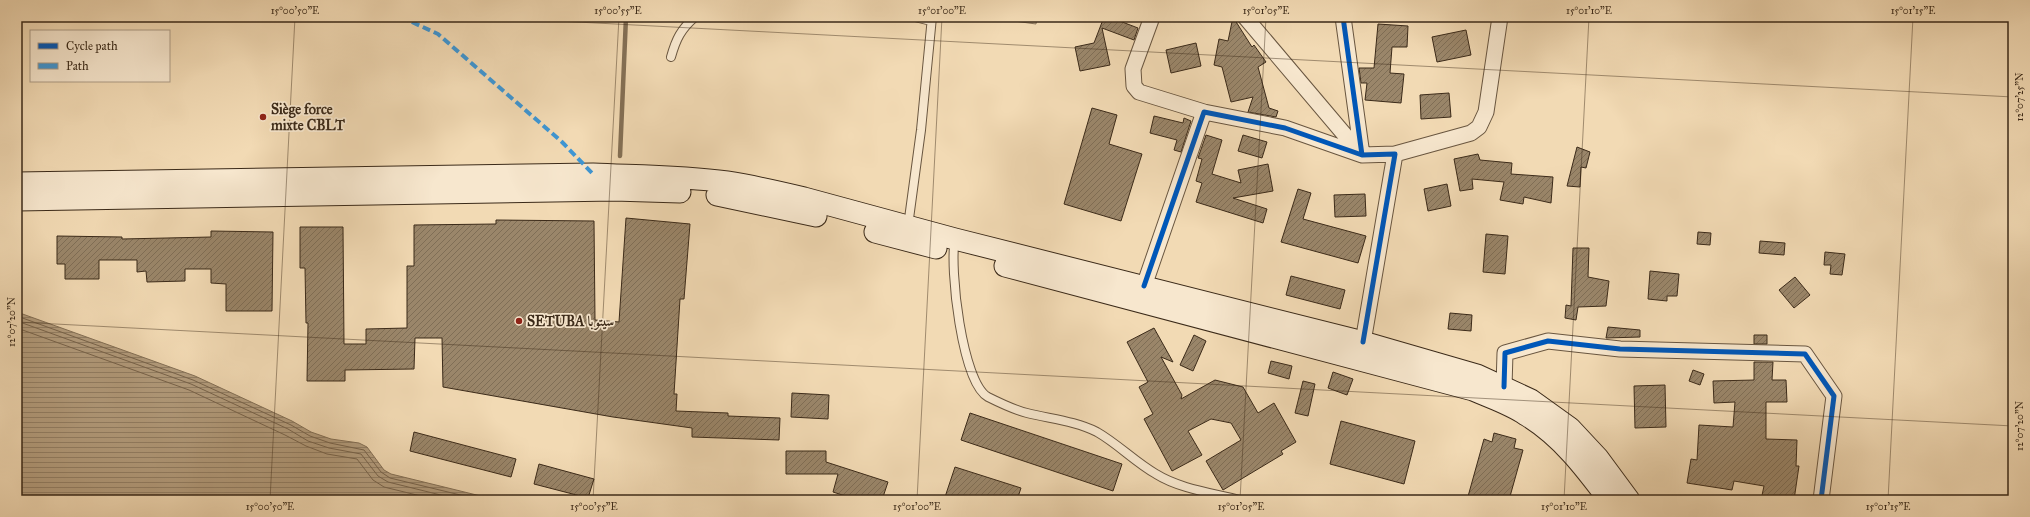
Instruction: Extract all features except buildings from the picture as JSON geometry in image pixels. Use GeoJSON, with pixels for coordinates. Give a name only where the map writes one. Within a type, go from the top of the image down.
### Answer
{"type":"FeatureCollection","features":[{"type":"Feature","properties":{"kind":"main road"},"geometry":{"type":"LineString","coordinates":[[17,183],[593,174],[662,176],[726,182],[760,188],[953,246],[1155,295],[1363,342],[1477,375],[1504,386],[1536,404],[1570,428],[1598,458],[1629,500]]}},
{"type":"Feature","properties":{"kind":"main road"},"geometry":{"type":"LineString","coordinates":[[17,200],[662,191],[726,196],[906,233]]}},
{"type":"Feature","properties":{"kind":"main road"},"geometry":{"type":"LineString","coordinates":[[1155,295],[1473,390],[1526,414],[1544,427],[1566,447],[1609,500]]}},
{"type":"Feature","properties":{"kind":"street"},"geometry":{"type":"LineString","coordinates":[[1152,17],[1133,69],[1134,86],[1139,92],[1204,112],[1285,128],[1362,155],[1396,154],[1471,133],[1479,127],[1486,112],[1500,17]]}},
{"type":"Feature","properties":{"kind":"street"},"geometry":{"type":"LineString","coordinates":[[1245,17],[1362,155]]}},
{"type":"Feature","properties":{"kind":"street"},"geometry":{"type":"LineString","coordinates":[[1342,17],[1362,155]]}},
{"type":"Feature","properties":{"kind":"street"},"geometry":{"type":"LineString","coordinates":[[1155,295],[1204,112]]}},
{"type":"Feature","properties":{"kind":"street"},"geometry":{"type":"LineString","coordinates":[[1363,342],[1396,154]]}},
{"type":"Feature","properties":{"kind":"street"},"geometry":{"type":"LineString","coordinates":[[1504,386],[1505,353],[1548,341],[1620,350],[1805,354],[1834,396],[1821,500]]}},
{"type":"Feature","properties":{"kind":"lane"},"geometry":{"type":"LineString","coordinates":[[671,57],[675,41],[683,27],[695,17]]}},
{"type":"Feature","properties":{"kind":"lane"},"geometry":{"type":"LineString","coordinates":[[906,233],[921,130],[931,19],[915,17]]}},
{"type":"Feature","properties":{"kind":"lane"},"geometry":{"type":"LineString","coordinates":[[953,246],[959,320],[970,370],[976,385],[987,397],[1026,413],[1063,420],[1096,432],[1156,474],[1173,482],[1240,500]]}},
{"type":"Feature","properties":{"kind":"shaded area"},"geometry":{"type":"Polygon","coordinates":[[[985,17],[1037,17],[1036,24],[985,17]]]}},
{"type":"Feature","properties":{"kind":"water"},"geometry":{"type":"Polygon","coordinates":[[[17,312],[195,376],[292,421],[311,432],[331,439],[359,443],[367,447],[384,470],[391,474],[497,500],[17,500],[17,312]]]}},
{"type":"Feature","properties":{"kind":"waterway"},"geometry":{"type":"LineString","coordinates":[[620,156],[626,17]]}},
{"type":"Feature","properties":{"kind":"marked path"},"geometry":{"type":"LineString","coordinates":[[401,17],[438,34],[562,142],[593,174]]}},
{"type":"Feature","properties":{"kind":"cycle path"},"geometry":{"type":"LineString","coordinates":[[1343,17],[1362,155],[1395,154],[1363,342]]}},
{"type":"Feature","properties":{"kind":"cycle path"},"geometry":{"type":"LineString","coordinates":[[1144,286],[1204,112],[1285,128],[1362,155]]}},
{"type":"Feature","properties":{"kind":"cycle path"},"geometry":{"type":"LineString","coordinates":[[1504,387],[1505,353],[1548,341],[1620,349],[1805,354],[1834,396],[1821,500]]}},
{"type":"Feature","properties":{"kind":"place","name":"Siège force mixte CBLT"},"geometry":{"type":"Point","coordinates":[263,117]}},
{"type":"Feature","properties":{"kind":"place","name":"SETUBA سيتوبا"},"geometry":{"type":"Point","coordinates":[519,321]}}]}
